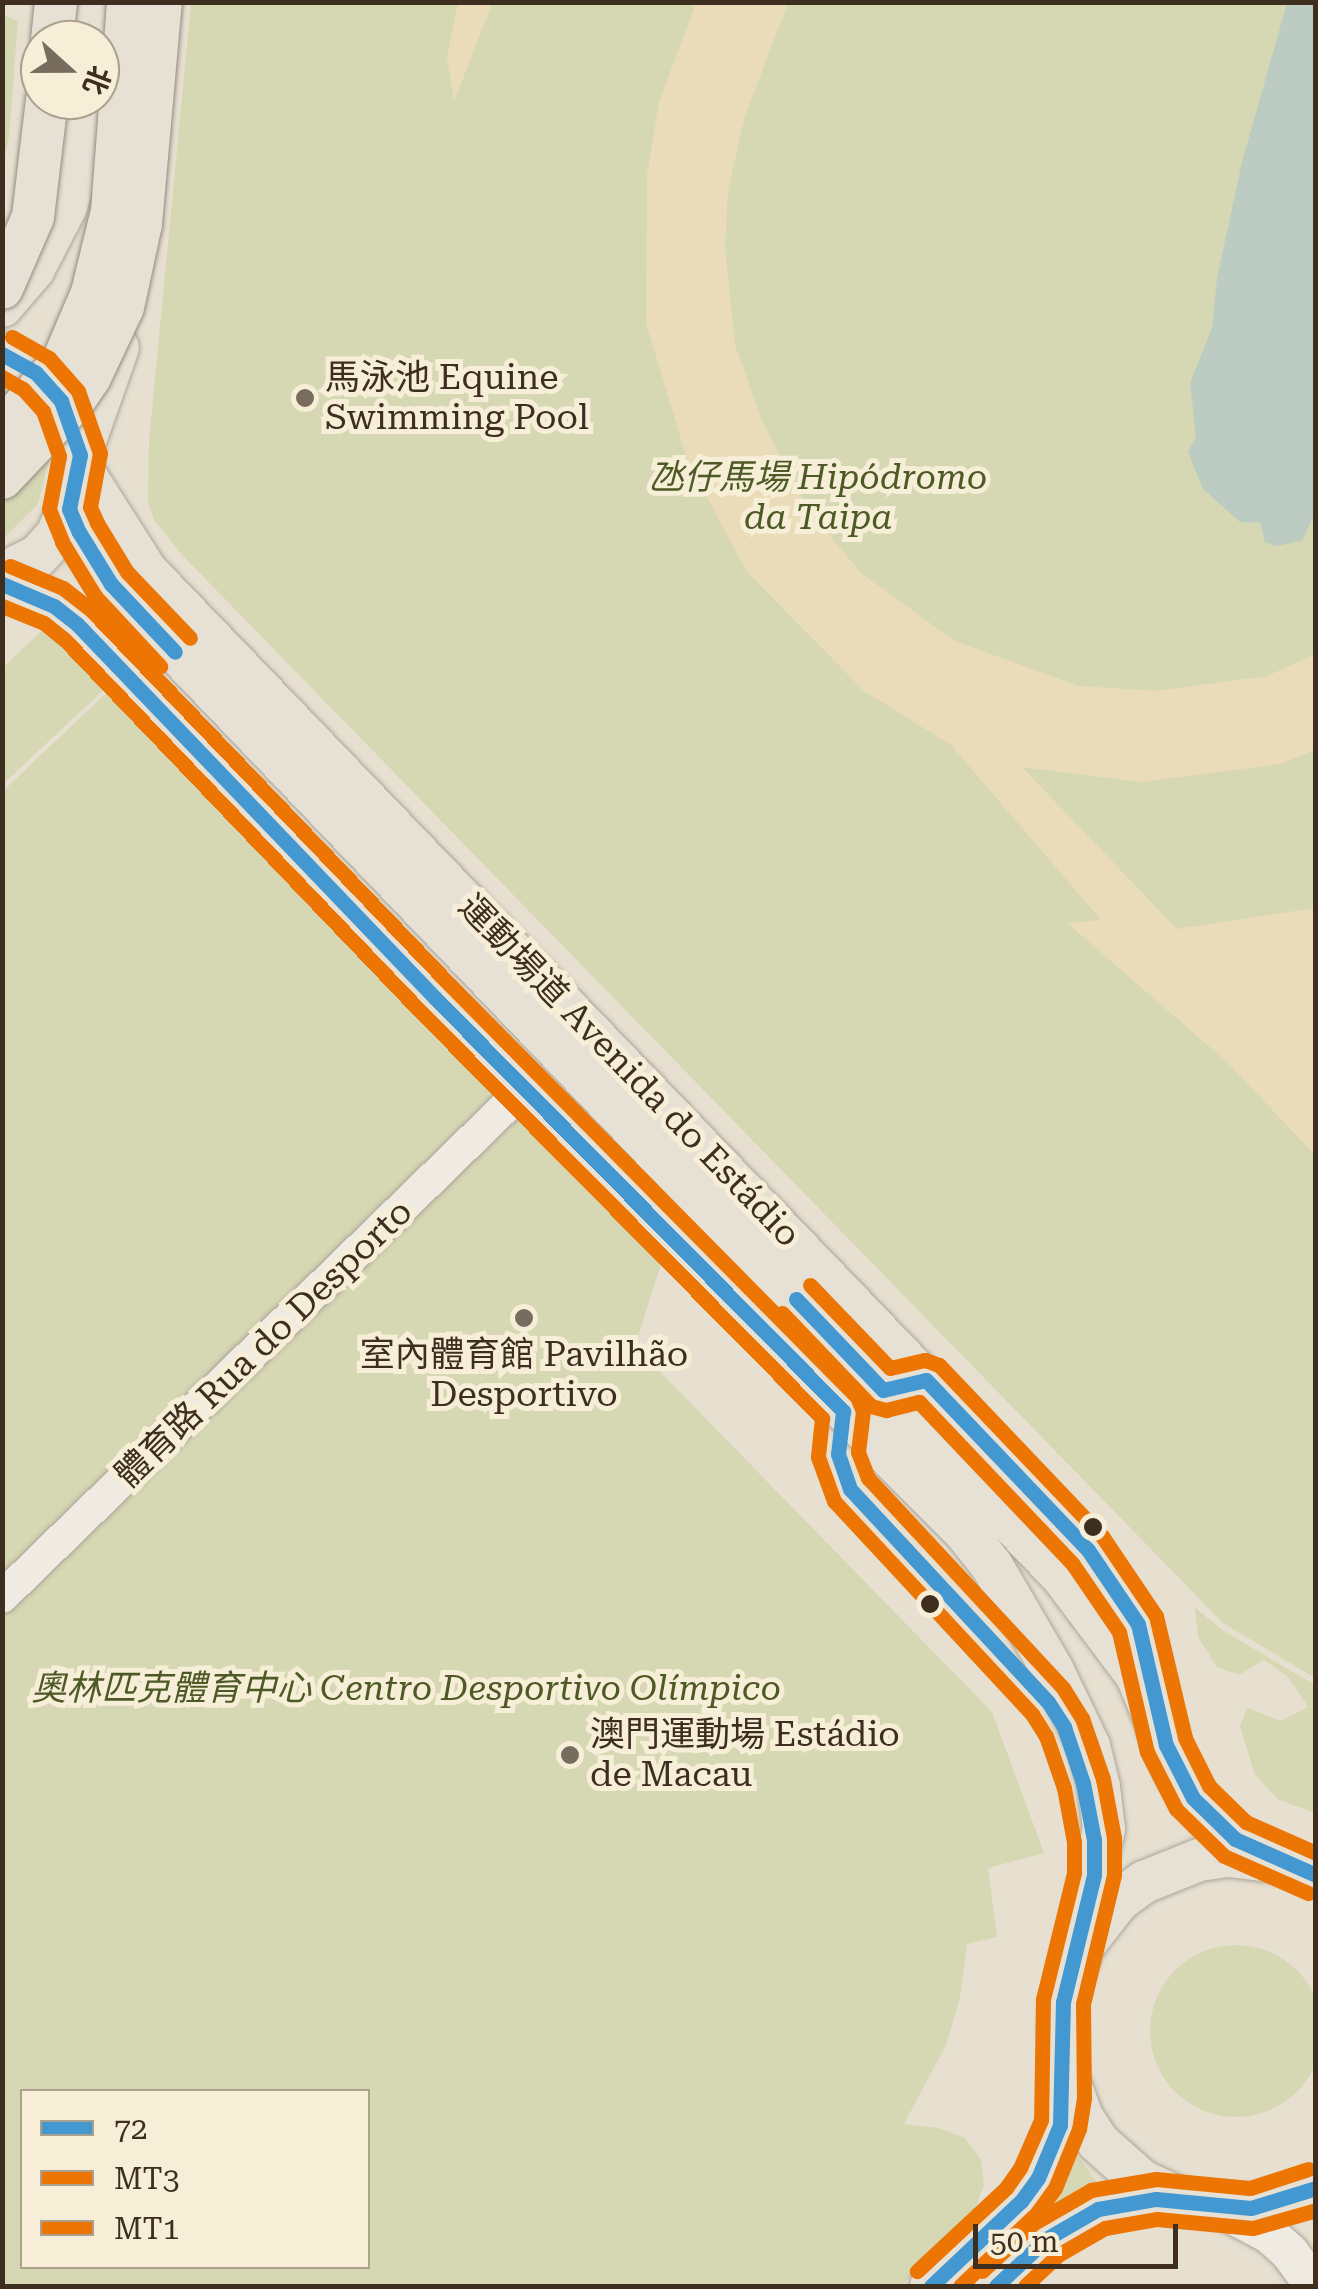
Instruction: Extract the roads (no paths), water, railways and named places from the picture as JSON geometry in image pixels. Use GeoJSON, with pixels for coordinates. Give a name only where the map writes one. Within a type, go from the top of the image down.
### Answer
{"type":"FeatureCollection","features":[{"type":"Feature","properties":{"kind":"main road"},"geometry":{"type":"LineString","coordinates":[[2,432],[62,361],[102,256],[118,161],[128,2]]}},
{"type":"Feature","properties":{"kind":"main road"},"geometry":{"type":"LineString","coordinates":[[2,574],[38,556],[57,535],[69,510],[80,461],[140,268],[165,2]]}},
{"type":"Feature","properties":{"kind":"main road"},"geometry":{"type":"LineString","coordinates":[[2,478],[72,405],[90,378],[123,306],[141,224],[165,2]]}},
{"type":"Feature","properties":{"kind":"main road"},"geometry":{"type":"LineString","coordinates":[[2,288],[32,217],[44,120]]}},
{"type":"Feature","properties":{"kind":"main road"},"geometry":{"type":"LineString","coordinates":[[2,306],[33,270],[51,240],[69,196],[83,120]]}},
{"type":"Feature","properties":{"kind":"main road"},"geometry":{"type":"LineString","coordinates":[[2,279],[36,246],[80,144]]}},
{"type":"Feature","properties":{"kind":"main road","name":"運動場道 Avenida do Estádio"},"geometry":{"type":"LineString","coordinates":[[2,354],[36,373],[61,401],[80,461],[147,572],[1109,1575],[1146,1645],[1166,1745]]}},
{"type":"Feature","properties":{"kind":"main road","name":"運動場道 Avenida do Estádio"},"geometry":{"type":"LineString","coordinates":[[69,510],[88,551],[110,584],[1062,1576],[1137,1676],[1185,1785],[1212,1820],[1235,1839],[1305,1869]]}},
{"type":"Feature","properties":{"kind":"main road"},"geometry":{"type":"LineString","coordinates":[[2,584],[54,606],[77,624],[524,1089],[966,1533],[992,1566],[1036,1639],[1089,1746],[1104,1828],[1060,2032],[1064,2068],[1060,2125],[1038,2178],[931,2286]]}},
{"type":"Feature","properties":{"kind":"main road"},"geometry":{"type":"LineString","coordinates":[[524,1089],[550,1064],[550,1042]]}},
{"type":"Feature","properties":{"kind":"main road"},"geometry":{"type":"LineString","coordinates":[[883,1390],[926,1380]]}},
{"type":"Feature","properties":{"kind":"main road"},"geometry":{"type":"LineString","coordinates":[[1070,1973],[1100,1921],[1144,1882],[1199,1860],[1258,1857],[1305,1869]]}},
{"type":"Feature","properties":{"kind":"main road"},"geometry":{"type":"LineString","coordinates":[[1064,2068],[1082,2118],[1098,2142],[1142,2182],[1268,2234],[1290,2253],[1314,2286]]}},
{"type":"Feature","properties":{"kind":"main road"},"geometry":{"type":"LineString","coordinates":[[996,2286],[1046,2239],[1098,2209],[1156,2199],[1202,2204],[1278,2203],[1316,2188]]}},
{"type":"Feature","properties":{"kind":"street","name":"體育路 Rua do Desporto"},"geometry":{"type":"LineString","coordinates":[[2,1597],[524,1089]]}},
{"type":"Feature","properties":{"kind":"place","name":"馬泳池 Equine Swimming Pool"},"geometry":{"type":"Point","coordinates":[305,398]}},
{"type":"Feature","properties":{"kind":"place","name":"室內體育館 Pavilhão Desportivo"},"geometry":{"type":"Point","coordinates":[524,1318]}},
{"type":"Feature","properties":{"kind":"place","name":"澳門運動場 Estádio de Macau"},"geometry":{"type":"Point","coordinates":[570,1755]}},
{"type":"Feature","properties":{"kind":"park label","name":"氹仔馬場 Hipódromo da Taipa"},"geometry":{"type":"Point","coordinates":[818,498]}},
{"type":"Feature","properties":{"kind":"park label","name":"奧林匹克體育中心 Centro Desportivo Olímpico"},"geometry":{"type":"Point","coordinates":[406,1689]}}]}
